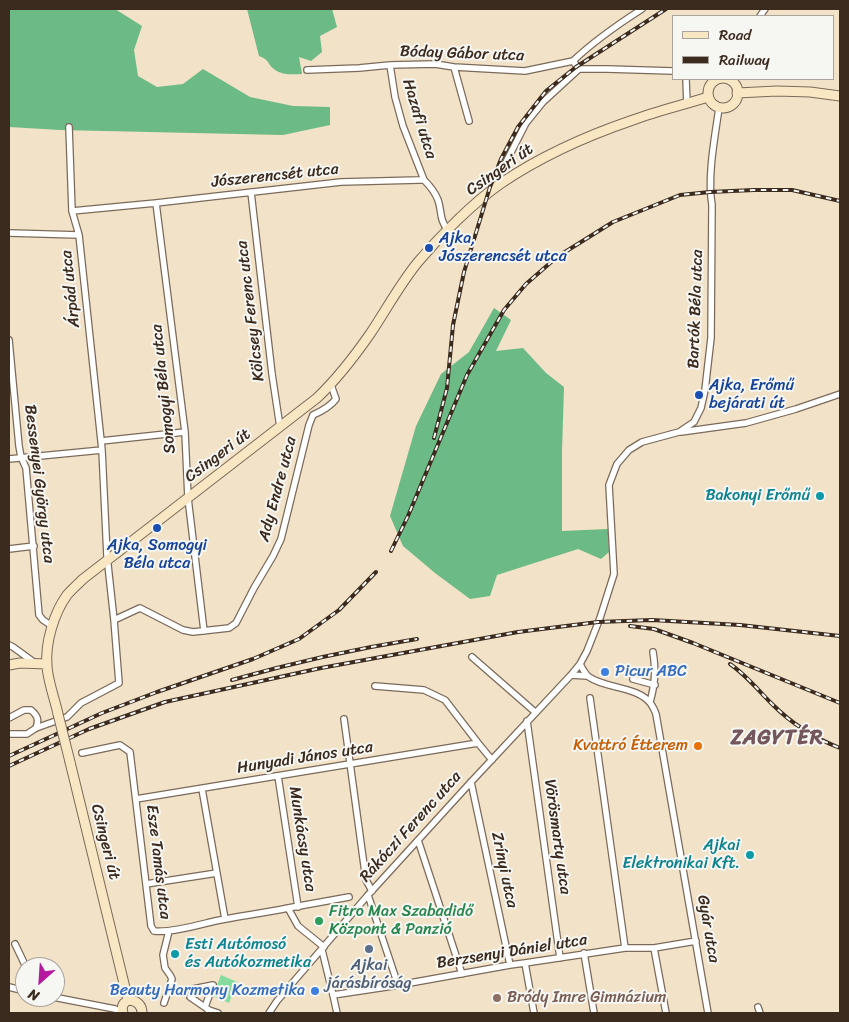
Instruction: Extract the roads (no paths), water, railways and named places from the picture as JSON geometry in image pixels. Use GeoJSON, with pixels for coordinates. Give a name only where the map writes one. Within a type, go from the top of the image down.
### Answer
{"type":"FeatureCollection","features":[{"type":"Feature","properties":{"kind":"main road"},"geometry":{"type":"LineString","coordinates":[[716,80],[712,83],[708,97],[712,104],[719,108],[732,105],[737,98],[735,86],[729,80]]}},
{"type":"Feature","properties":{"kind":"main road"},"geometry":{"type":"LineString","coordinates":[[737,93],[777,91],[810,92],[840,96]]}},
{"type":"Feature","properties":{"kind":"main road","name":"Csingeri út"},"geometry":{"type":"LineString","coordinates":[[128,1000],[46,664],[52,626],[58,610],[67,596],[83,579],[318,398],[332,384],[369,335],[418,263],[448,230],[500,184],[549,155],[590,135],[634,119],[708,97]]}},
{"type":"Feature","properties":{"kind":"main road"},"geometry":{"type":"LineString","coordinates":[[9,665],[20,663],[46,664]]}},
{"type":"Feature","properties":{"kind":"main road"},"geometry":{"type":"LineString","coordinates":[[123,1013],[123,1004],[128,1000],[138,1003],[142,1013]]}},
{"type":"Feature","properties":{"kind":"street"},"geometry":{"type":"LineString","coordinates":[[579,69],[573,61],[612,28],[642,9]]}},
{"type":"Feature","properties":{"kind":"street","name":"Bóday Gábor utca"},"geometry":{"type":"LineString","coordinates":[[307,70],[436,64],[454,67],[525,71],[573,61]]}},
{"type":"Feature","properties":{"kind":"street","name":"Hazafi utca"},"geometry":{"type":"LineString","coordinates":[[390,65],[395,97],[403,126],[424,180]]}},
{"type":"Feature","properties":{"kind":"street"},"geometry":{"type":"LineString","coordinates":[[454,67],[469,121]]}},
{"type":"Feature","properties":{"kind":"street"},"geometry":{"type":"LineString","coordinates":[[500,184],[501,172],[526,123],[544,102],[579,69],[607,68],[672,71]]}},
{"type":"Feature","properties":{"kind":"street"},"geometry":{"type":"LineString","coordinates":[[686,80],[687,104]]}},
{"type":"Feature","properties":{"kind":"street","name":"Bartók Béla utca"},"geometry":{"type":"LineString","coordinates":[[580,664],[597,625],[614,574],[609,485],[617,464],[629,450],[642,442],[679,432],[694,422],[701,408],[711,338],[712,205],[710,192],[719,108]]}},
{"type":"Feature","properties":{"kind":"street","name":"Árpád utca"},"geometry":{"type":"LineString","coordinates":[[36,728],[67,717],[80,703],[119,683],[108,560],[102,450],[79,235],[72,211],[69,126]]}},
{"type":"Feature","properties":{"kind":"street"},"geometry":{"type":"LineString","coordinates":[[424,180],[439,201],[441,218],[448,230]]}},
{"type":"Feature","properties":{"kind":"street","name":"Jószerencsét utca"},"geometry":{"type":"LineString","coordinates":[[72,211],[156,204],[341,182],[424,180]]}},
{"type":"Feature","properties":{"kind":"street","name":"Kölcsey Ferenc utca"},"geometry":{"type":"LineString","coordinates":[[251,192],[280,427]]}},
{"type":"Feature","properties":{"kind":"street","name":"Somogyi Béla utca"},"geometry":{"type":"LineString","coordinates":[[156,204],[185,432],[188,498],[204,631]]}},
{"type":"Feature","properties":{"kind":"street"},"geometry":{"type":"LineString","coordinates":[[9,233],[79,235]]}},
{"type":"Feature","properties":{"kind":"street","name":"Bessenyei György utca"},"geometry":{"type":"LineString","coordinates":[[9,340],[11,386],[21,457],[26,468],[39,615],[52,626]]}},
{"type":"Feature","properties":{"kind":"street","name":"Ady Endre utca"},"geometry":{"type":"LineString","coordinates":[[114,620],[140,608],[183,630],[193,632],[229,628],[236,624],[282,539],[309,425],[313,415],[324,410],[336,399],[332,384]]}},
{"type":"Feature","properties":{"kind":"street"},"geometry":{"type":"LineString","coordinates":[[679,432],[746,423],[840,394]]}},
{"type":"Feature","properties":{"kind":"street"},"geometry":{"type":"LineString","coordinates":[[101,441],[185,432]]}},
{"type":"Feature","properties":{"kind":"street"},"geometry":{"type":"LineString","coordinates":[[9,459],[102,450]]}},
{"type":"Feature","properties":{"kind":"street"},"geometry":{"type":"LineString","coordinates":[[9,549],[34,546]]}},
{"type":"Feature","properties":{"kind":"street"},"geometry":{"type":"LineString","coordinates":[[9,645],[35,664]]}},
{"type":"Feature","properties":{"kind":"street"},"geometry":{"type":"LineString","coordinates":[[570,675],[587,676],[605,684],[634,692],[650,702],[655,685],[656,670],[653,652]]}},
{"type":"Feature","properties":{"kind":"street"},"geometry":{"type":"LineString","coordinates":[[472,657],[535,712]]}},
{"type":"Feature","properties":{"kind":"street"},"geometry":{"type":"LineString","coordinates":[[580,664],[587,676]]}},
{"type":"Feature","properties":{"kind":"street","name":"Rákóczi Ferenc utca"},"geometry":{"type":"LineString","coordinates":[[269,1013],[277,1001],[370,893],[580,664]]}},
{"type":"Feature","properties":{"kind":"street"},"geometry":{"type":"LineString","coordinates":[[633,679],[655,685]]}},
{"type":"Feature","properties":{"kind":"street"},"geometry":{"type":"LineString","coordinates":[[375,686],[424,690],[445,700],[492,760]]}},
{"type":"Feature","properties":{"kind":"street"},"geometry":{"type":"LineString","coordinates":[[590,698],[625,948]]}},
{"type":"Feature","properties":{"kind":"street","name":"Gyár utca"},"geometry":{"type":"LineString","coordinates":[[650,702],[656,714],[708,1013]]}},
{"type":"Feature","properties":{"kind":"street"},"geometry":{"type":"LineString","coordinates":[[9,718],[24,710],[31,710],[39,722],[36,728],[27,734],[9,734]]}},
{"type":"Feature","properties":{"kind":"street"},"geometry":{"type":"LineString","coordinates":[[344,719],[366,880],[398,985]]}},
{"type":"Feature","properties":{"kind":"street","name":"Vörösmarty utca"},"geometry":{"type":"LineString","coordinates":[[528,720],[560,958]]}},
{"type":"Feature","properties":{"kind":"street","name":"Hunyadi János utca"},"geometry":{"type":"LineString","coordinates":[[136,799],[478,743]]}},
{"type":"Feature","properties":{"kind":"street","name":"Esze Tamás utca"},"geometry":{"type":"LineString","coordinates":[[82,753],[120,745],[130,752],[152,926],[154,931],[170,931]]}},
{"type":"Feature","properties":{"kind":"street","name":"Munkácsy utca"},"geometry":{"type":"LineString","coordinates":[[278,776],[298,907]]}},
{"type":"Feature","properties":{"kind":"street","name":"Zrínyi utca"},"geometry":{"type":"LineString","coordinates":[[471,782],[510,965]]}},
{"type":"Feature","properties":{"kind":"street"},"geometry":{"type":"LineString","coordinates":[[202,788],[225,919]]}},
{"type":"Feature","properties":{"kind":"street"},"geometry":{"type":"LineString","coordinates":[[418,840],[462,974]]}},
{"type":"Feature","properties":{"kind":"street"},"geometry":{"type":"LineString","coordinates":[[146,884],[216,873]]}},
{"type":"Feature","properties":{"kind":"street"},"geometry":{"type":"LineString","coordinates":[[164,1003],[172,980],[165,968],[163,955],[170,931],[225,919],[349,897]]}},
{"type":"Feature","properties":{"kind":"street"},"geometry":{"type":"LineString","coordinates":[[288,908],[298,926],[323,948],[337,1013]]}},
{"type":"Feature","properties":{"kind":"street","name":"Berzsenyi Dániel utca"},"geometry":{"type":"LineString","coordinates":[[333,995],[510,965],[625,948],[654,948],[696,941]]}},
{"type":"Feature","properties":{"kind":"street"},"geometry":{"type":"LineString","coordinates":[[15,944],[21,957]]}},
{"type":"Feature","properties":{"kind":"street"},"geometry":{"type":"LineString","coordinates":[[654,948],[666,1013]]}},
{"type":"Feature","properties":{"kind":"street"},"geometry":{"type":"LineString","coordinates":[[584,954],[594,1013]]}},
{"type":"Feature","properties":{"kind":"street"},"geometry":{"type":"LineString","coordinates":[[525,963],[534,1013]]}},
{"type":"Feature","properties":{"kind":"street"},"geometry":{"type":"LineString","coordinates":[[65,1000],[123,1013]]}},
{"type":"Feature","properties":{"kind":"street"},"geometry":{"type":"LineString","coordinates":[[207,1010],[218,1013]]}},
{"type":"Feature","properties":{"kind":"railway"},"geometry":{"type":"LineString","coordinates":[[434,438],[447,388],[453,325],[464,272],[490,187],[501,159],[518,127],[546,91],[576,67],[666,9]]}},
{"type":"Feature","properties":{"kind":"railway"},"geometry":{"type":"LineString","coordinates":[[391,551],[408,516],[467,375],[504,310],[526,284],[557,257],[613,222],[680,195],[754,190],[792,190],[840,201]]}},
{"type":"Feature","properties":{"kind":"railway"},"geometry":{"type":"LineString","coordinates":[[9,756],[102,713],[253,659],[299,639],[339,610],[376,572]]}},
{"type":"Feature","properties":{"kind":"railway"},"geometry":{"type":"LineString","coordinates":[[9,766],[89,729],[165,702],[321,668],[518,632],[598,622],[652,620],[740,625],[840,636]]}},
{"type":"Feature","properties":{"kind":"railway"},"geometry":{"type":"LineString","coordinates":[[630,626],[654,629],[693,643],[840,703]]}},
{"type":"Feature","properties":{"kind":"railway"},"geometry":{"type":"LineString","coordinates":[[232,680],[323,657],[417,639]]}},
{"type":"Feature","properties":{"kind":"railway"},"geometry":{"type":"LineString","coordinates":[[730,664],[795,724],[821,740],[840,748]]}},
{"type":"Feature","properties":{"kind":"place","name":"Ajka, Jószerencsét utca"},"geometry":{"type":"Point","coordinates":[429,248]}},
{"type":"Feature","properties":{"kind":"place","name":"Ajka, Erőmű bejárati út"},"geometry":{"type":"Point","coordinates":[699,395]}},
{"type":"Feature","properties":{"kind":"place","name":"Bakonyi Erőmű"},"geometry":{"type":"Point","coordinates":[820,496]}},
{"type":"Feature","properties":{"kind":"place","name":"Ajka, Somogyi Béla utca"},"geometry":{"type":"Point","coordinates":[157,528]}},
{"type":"Feature","properties":{"kind":"place","name":"Picur ABC"},"geometry":{"type":"Point","coordinates":[605,672]}},
{"type":"Feature","properties":{"kind":"place","name":"Kvattró Étterem"},"geometry":{"type":"Point","coordinates":[698,746]}},
{"type":"Feature","properties":{"kind":"place","name":"Ajkai Elektronikai Kft."},"geometry":{"type":"Point","coordinates":[750,855]}},
{"type":"Feature","properties":{"kind":"place","name":"Fitro Max Szabadidő Központ & Panzió"},"geometry":{"type":"Point","coordinates":[319,921]}},
{"type":"Feature","properties":{"kind":"place","name":"Ajkai járásbíróság"},"geometry":{"type":"Point","coordinates":[369,949]}},
{"type":"Feature","properties":{"kind":"place","name":"Esti Autómosó és Autókozmetika"},"geometry":{"type":"Point","coordinates":[175,954]}},
{"type":"Feature","properties":{"kind":"place","name":"Beauty Harmony Kozmetika"},"geometry":{"type":"Point","coordinates":[315,991]}},
{"type":"Feature","properties":{"kind":"place","name":"Bródy Imre Gimnázium"},"geometry":{"type":"Point","coordinates":[497,998]}},
{"type":"Feature","properties":{"kind":"district","name":"ZAGYTÉR"},"geometry":{"type":"Point","coordinates":[777,739]}}]}
